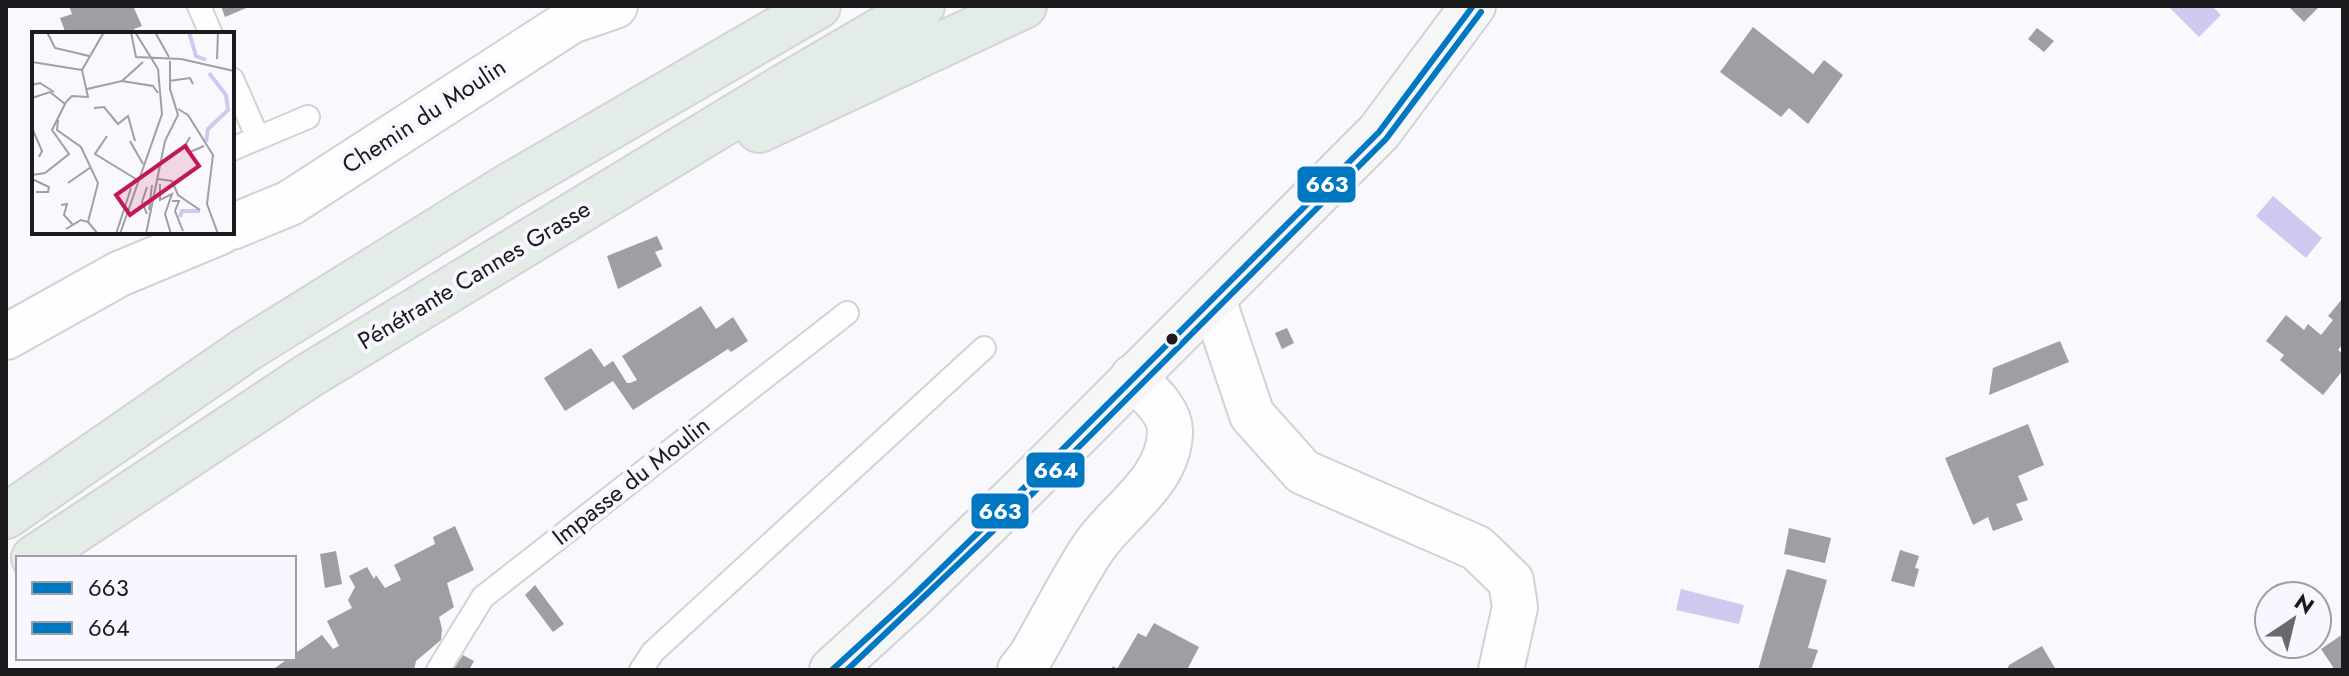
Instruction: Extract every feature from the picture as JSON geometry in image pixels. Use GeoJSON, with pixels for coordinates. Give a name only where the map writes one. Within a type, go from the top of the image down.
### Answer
{"type":"FeatureCollection","features":[{"type":"Feature","properties":{"kind":"highway"},"geometry":{"type":"LineString","coordinates":[[6,516],[247,349],[507,187],[818,6]]}},
{"type":"Feature","properties":{"kind":"highway","name":"Pénétrante Cannes Grasse"},"geometry":{"type":"LineString","coordinates":[[37,556],[308,376],[922,6]]}},
{"type":"Feature","properties":{"kind":"highway"},"geometry":{"type":"LineString","coordinates":[[554,226],[1024,6]]}},
{"type":"Feature","properties":{"kind":"main road"},"geometry":{"type":"LineString","coordinates":[[832,670],[948,562],[1379,132],[1473,6]]}},
{"type":"Feature","properties":{"kind":"street","name":"Chemin du Moulin"},"geometry":{"type":"LineString","coordinates":[[234,225],[290,203],[553,18],[571,21],[615,6]]}},
{"type":"Feature","properties":{"kind":"street","name":"Chemin du Moulin"},"geometry":{"type":"LineString","coordinates":[[6,337],[119,274],[213,234]]}},
{"type":"Feature","properties":{"kind":"street"},"geometry":{"type":"LineString","coordinates":[[1213,299],[1252,415],[1303,472],[1477,548],[1511,581],[1515,607],[1501,670]]}},
{"type":"Feature","properties":{"kind":"street"},"geometry":{"type":"LineString","coordinates":[[1020,670],[1094,546],[1154,478],[1167,452],[1171,429],[1167,419],[1162,409],[1133,377]]}},
{"type":"Feature","properties":{"kind":"lane"},"geometry":{"type":"LineString","coordinates":[[199,6],[210,32]]}},
{"type":"Feature","properties":{"kind":"lane"},"geometry":{"type":"LineString","coordinates":[[234,84],[258,138]]}},
{"type":"Feature","properties":{"kind":"lane"},"geometry":{"type":"LineString","coordinates":[[234,148],[308,117]]}},
{"type":"Feature","properties":{"kind":"lane","name":"Impasse du Moulin"},"geometry":{"type":"LineString","coordinates":[[438,670],[483,597],[847,313]]}},
{"type":"Feature","properties":{"kind":"lane"},"geometry":{"type":"LineString","coordinates":[[641,670],[653,652],[984,348]]}},
{"type":"Feature","properties":{"kind":"shaded area"},"geometry":{"type":"Polygon","coordinates":[[[2168,6],[2212,6],[2221,15],[2199,37],[2168,6]]]}},
{"type":"Feature","properties":{"kind":"shaded area"},"geometry":{"type":"Polygon","coordinates":[[[2273,196],[2322,238],[2306,258],[2256,216],[2273,196]]]}},
{"type":"Feature","properties":{"kind":"shaded area"},"geometry":{"type":"Polygon","coordinates":[[[1681,589],[1744,605],[1739,624],[1676,610],[1681,589]]]}},
{"type":"Feature","properties":{"kind":"building"},"geometry":{"type":"Polygon","coordinates":[[[69,6],[133,6],[142,26],[134,29],[135,32],[65,32],[60,18],[72,14],[69,6]]]}},
{"type":"Feature","properties":{"kind":"building"},"geometry":{"type":"Polygon","coordinates":[[[221,6],[251,6],[225,17],[221,6]]]}},
{"type":"Feature","properties":{"kind":"building"},"geometry":{"type":"Polygon","coordinates":[[[2288,6],[2320,6],[2304,22],[2288,6]]]}},
{"type":"Feature","properties":{"kind":"building"},"geometry":{"type":"Polygon","coordinates":[[[1753,27],[1813,74],[1824,60],[1843,75],[1808,124],[1789,108],[1781,117],[1720,72],[1753,27]]]}},
{"type":"Feature","properties":{"kind":"building"},"geometry":{"type":"Polygon","coordinates":[[[2037,28],[2054,41],[2044,52],[2028,39],[2037,28]]]}},
{"type":"Feature","properties":{"kind":"building"},"geometry":{"type":"Polygon","coordinates":[[[657,236],[663,249],[655,252],[662,266],[618,289],[607,256],[657,236]]]}},
{"type":"Feature","properties":{"kind":"building"},"geometry":{"type":"Polygon","coordinates":[[[2343,298],[2343,344],[2338,350],[2343,354],[2343,370],[2323,395],[2280,360],[2284,355],[2266,341],[2286,315],[2304,330],[2308,324],[2321,335],[2333,320],[2328,316],[2343,298]]]}},
{"type":"Feature","properties":{"kind":"building"},"geometry":{"type":"Polygon","coordinates":[[[701,306],[716,329],[733,317],[748,341],[731,352],[728,349],[633,410],[613,381],[565,411],[544,378],[591,348],[604,367],[613,361],[627,383],[637,380],[622,356],[701,306]]]}},
{"type":"Feature","properties":{"kind":"building"},"geometry":{"type":"Polygon","coordinates":[[[1287,328],[1294,343],[1282,349],[1275,333],[1287,328]]]}},
{"type":"Feature","properties":{"kind":"building"},"geometry":{"type":"Polygon","coordinates":[[[2060,341],[2069,362],[1989,395],[1993,368],[2060,341]]]}},
{"type":"Feature","properties":{"kind":"building"},"geometry":{"type":"Polygon","coordinates":[[[2028,424],[2044,465],[2018,476],[2028,500],[2016,504],[2023,520],[1993,531],[1988,517],[1973,525],[1945,458],[2028,424]]]}},
{"type":"Feature","properties":{"kind":"building"},"geometry":{"type":"Polygon","coordinates":[[[455,526],[474,570],[447,583],[454,607],[439,617],[441,640],[416,661],[414,670],[272,670],[286,660],[296,660],[296,653],[322,635],[333,649],[339,646],[327,621],[352,608],[348,600],[355,587],[349,576],[367,567],[374,579],[376,575],[385,588],[401,580],[394,565],[435,544],[433,537],[455,526]]]}},
{"type":"Feature","properties":{"kind":"building"},"geometry":{"type":"Polygon","coordinates":[[[1789,528],[1831,538],[1825,563],[1784,554],[1789,528]]]}},
{"type":"Feature","properties":{"kind":"building"},"geometry":{"type":"Polygon","coordinates":[[[1900,550],[1919,556],[1914,587],[1891,581],[1900,550]]]}},
{"type":"Feature","properties":{"kind":"building"},"geometry":{"type":"Polygon","coordinates":[[[336,551],[342,584],[325,588],[320,554],[336,551]]]}},
{"type":"Feature","properties":{"kind":"building"},"geometry":{"type":"Polygon","coordinates":[[[1787,569],[1827,580],[1808,648],[1818,650],[1811,670],[1758,670],[1787,569]]]}},
{"type":"Feature","properties":{"kind":"building"},"geometry":{"type":"Polygon","coordinates":[[[535,585],[564,624],[553,632],[525,595],[535,585]]]}},
{"type":"Feature","properties":{"kind":"building"},"geometry":{"type":"Polygon","coordinates":[[[1154,623],[1199,647],[1187,670],[1111,670],[1113,666],[1117,669],[1138,633],[1146,637],[1154,623]]]}},
{"type":"Feature","properties":{"kind":"building"},"geometry":{"type":"Polygon","coordinates":[[[2343,634],[2343,670],[2335,670],[2328,660],[2333,660],[2333,641],[2343,634]]]}},
{"type":"Feature","properties":{"kind":"building"},"geometry":{"type":"Polygon","coordinates":[[[2042,646],[2056,670],[2007,670],[2009,665],[2042,646]]]}},
{"type":"Feature","properties":{"kind":"building"},"geometry":{"type":"Polygon","coordinates":[[[463,655],[474,661],[469,670],[453,670],[463,655]]]}},
{"type":"Feature","properties":{"kind":"transit line","name":"663"},"geometry":{"type":"LineString","coordinates":[[832,670],[1027,485],[1379,132],[1473,6]]}},
{"type":"Feature","properties":{"kind":"transit line","name":"664"},"geometry":{"type":"LineString","coordinates":[[847,670],[1034,492],[1386,139],[1481,12]]}}]}
